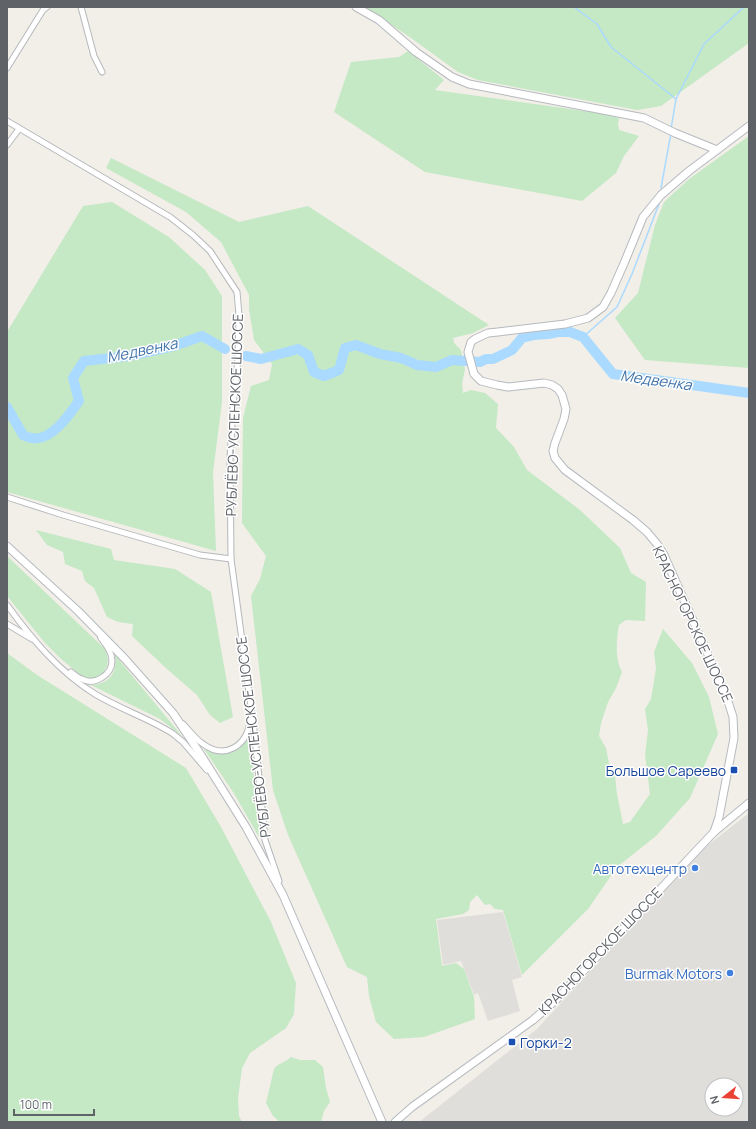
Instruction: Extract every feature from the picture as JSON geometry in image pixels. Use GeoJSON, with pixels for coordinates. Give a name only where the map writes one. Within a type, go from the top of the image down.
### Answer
{"type":"FeatureCollection","features":[{"type":"Feature","properties":{"kind":"main road"},"geometry":{"type":"LineString","coordinates":[[356,7],[379,20],[416,52],[452,76],[469,84],[644,118],[675,133],[717,150]]}},
{"type":"Feature","properties":{"kind":"main road","name":"КРАСНОГОРСКОЕ ШОССЕ"},"geometry":{"type":"LineString","coordinates":[[395,1122],[412,1107],[533,1020],[558,998],[714,832],[719,817],[734,738],[733,717],[726,695],[664,555],[647,532],[634,520],[565,470],[555,458],[553,451],[566,409],[562,394],[558,389],[552,385],[544,383],[508,386],[481,381],[472,369],[468,352],[471,342],[488,333],[578,322],[595,314],[603,307],[611,293],[643,217],[661,195],[674,182],[749,126]]}},
{"type":"Feature","properties":{"kind":"main road","name":"РУБЛЁВО-УСПЕНСКОЕ ШОССЕ"},"geometry":{"type":"LineString","coordinates":[[7,546],[78,611],[125,659],[172,713],[224,792],[257,846],[283,895],[382,1122]]}},
{"type":"Feature","properties":{"kind":"main road"},"geometry":{"type":"LineString","coordinates":[[714,832],[749,804]]}},
{"type":"Feature","properties":{"kind":"street"},"geometry":{"type":"LineString","coordinates":[[7,68],[43,10],[47,7]]}},
{"type":"Feature","properties":{"kind":"street"},"geometry":{"type":"LineString","coordinates":[[81,7],[94,56],[102,72]]}},
{"type":"Feature","properties":{"kind":"street","name":"РУБЛЁВО-УСПЕНСКОЕ ШОССЕ"},"geometry":{"type":"LineString","coordinates":[[7,121],[170,217],[210,251],[237,292],[239,315],[230,459],[231,559],[255,737],[265,840],[283,895]]}},
{"type":"Feature","properties":{"kind":"street"},"geometry":{"type":"LineString","coordinates":[[7,145],[19,128]]}},
{"type":"Feature","properties":{"kind":"street"},"geometry":{"type":"LineString","coordinates":[[7,496],[63,515],[200,555],[231,559]]}},
{"type":"Feature","properties":{"kind":"street"},"geometry":{"type":"LineString","coordinates":[[7,605],[51,658],[69,674],[95,694],[172,733],[197,757],[224,792]]}},
{"type":"Feature","properties":{"kind":"street"},"geometry":{"type":"LineString","coordinates":[[51,658],[82,680],[86,681],[100,679],[109,670],[112,660],[110,650],[78,611]]}},
{"type":"Feature","properties":{"kind":"street"},"geometry":{"type":"LineString","coordinates":[[7,624],[36,641]]}},
{"type":"Feature","properties":{"kind":"street"},"geometry":{"type":"LineString","coordinates":[[172,713],[203,744],[220,750],[228,750],[236,747],[244,741],[249,730],[251,716]]}},
{"type":"Feature","properties":{"kind":"shaded area"},"geometry":{"type":"Polygon","coordinates":[[[749,813],[749,1122],[419,1122],[537,1029],[703,849],[749,813]]]}},
{"type":"Feature","properties":{"kind":"shaded area"},"geometry":{"type":"Polygon","coordinates":[[[503,912],[522,977],[512,980],[520,1011],[488,1021],[478,993],[474,995],[461,961],[443,965],[437,920],[503,912]]]}},
{"type":"Feature","properties":{"kind":"green space"},"geometry":{"type":"Polygon","coordinates":[[[365,7],[749,7],[749,43],[661,106],[637,110],[478,80],[458,72],[365,7]]]}},
{"type":"Feature","properties":{"kind":"green space"},"geometry":{"type":"Polygon","coordinates":[[[408,51],[444,80],[435,90],[598,113],[619,118],[619,130],[639,136],[624,156],[616,173],[582,201],[425,172],[334,112],[351,62],[399,57],[408,51]]]}},
{"type":"Feature","properties":{"kind":"green space"},"geometry":{"type":"Polygon","coordinates":[[[749,136],[749,368],[645,360],[615,318],[638,293],[655,225],[664,202],[689,179],[749,136]]]}},
{"type":"Feature","properties":{"kind":"green space"},"geometry":{"type":"Polygon","coordinates":[[[111,158],[239,222],[308,206],[489,325],[473,333],[453,338],[454,343],[461,350],[465,369],[462,384],[463,393],[471,390],[485,393],[498,404],[496,428],[514,447],[527,470],[580,510],[620,548],[631,573],[646,582],[645,621],[626,620],[619,625],[617,649],[618,661],[622,672],[616,688],[608,702],[601,723],[599,736],[606,748],[609,763],[615,776],[623,824],[630,822],[650,794],[645,755],[648,730],[645,709],[651,699],[656,669],[654,652],[663,629],[692,663],[709,697],[718,734],[690,798],[656,836],[617,867],[588,909],[522,975],[503,910],[495,909],[490,904],[485,905],[477,895],[470,902],[469,910],[463,914],[436,919],[442,966],[456,963],[464,969],[474,997],[475,1019],[424,1037],[394,1039],[376,1022],[369,996],[367,977],[347,967],[288,835],[273,790],[251,596],[260,579],[266,556],[242,523],[243,418],[251,386],[269,380],[272,364],[254,340],[249,309],[249,295],[221,242],[186,212],[106,168],[111,158]]]}},
{"type":"Feature","properties":{"kind":"green space"},"geometry":{"type":"Polygon","coordinates":[[[112,202],[169,237],[205,270],[222,296],[222,402],[213,472],[216,551],[7,492],[7,332],[83,206],[112,202]]]}},
{"type":"Feature","properties":{"kind":"green space"},"geometry":{"type":"Polygon","coordinates":[[[36,530],[111,549],[114,560],[175,569],[211,592],[233,717],[220,723],[210,715],[197,695],[132,636],[133,624],[118,622],[107,617],[94,588],[85,581],[82,571],[65,564],[63,552],[47,545],[36,530]]]}},
{"type":"Feature","properties":{"kind":"green space"},"geometry":{"type":"Polygon","coordinates":[[[7,556],[105,649],[108,659],[107,666],[103,673],[94,678],[82,676],[61,659],[45,643],[7,596],[7,556]]]}},
{"type":"Feature","properties":{"kind":"green space"},"geometry":{"type":"Polygon","coordinates":[[[7,653],[37,675],[186,768],[221,827],[271,922],[296,983],[294,1014],[286,1028],[250,1053],[242,1068],[238,1098],[239,1116],[242,1122],[7,1122],[7,653]]]}},
{"type":"Feature","properties":{"kind":"green space"},"geometry":{"type":"Polygon","coordinates":[[[115,655],[182,736],[160,719],[91,685],[103,682],[111,676],[115,667],[115,655]]]}},
{"type":"Feature","properties":{"kind":"green space"},"geometry":{"type":"Polygon","coordinates":[[[250,736],[260,839],[235,795],[204,749],[218,754],[230,753],[241,747],[250,736]]]}},
{"type":"Feature","properties":{"kind":"green space"},"geometry":{"type":"Polygon","coordinates":[[[291,1057],[300,1060],[315,1060],[323,1067],[330,1102],[324,1111],[321,1122],[280,1122],[273,1116],[266,1103],[274,1069],[291,1057]]]}},
{"type":"Feature","properties":{"kind":"waterway"},"geometry":{"type":"LineString","coordinates":[[574,7],[597,24],[611,47],[676,99]]}},
{"type":"Feature","properties":{"kind":"waterway"},"geometry":{"type":"LineString","coordinates":[[671,129],[676,99],[704,44],[744,7]]}},
{"type":"Feature","properties":{"kind":"waterway"},"geometry":{"type":"LineString","coordinates":[[661,188],[671,133]]}},
{"type":"Feature","properties":{"kind":"waterway"},"geometry":{"type":"LineString","coordinates":[[583,337],[617,307],[632,274],[659,204]]}},
{"type":"Feature","properties":{"kind":"waterway","name":"Медвенка"},"geometry":{"type":"LineString","coordinates":[[246,356],[261,359],[298,349],[308,355],[314,372],[324,376],[339,370],[345,348],[356,345],[380,354],[401,358],[417,365],[436,367],[452,360],[480,362],[486,359],[493,359],[512,350],[522,338],[534,335],[570,332],[583,337],[613,374],[749,393]]}},
{"type":"Feature","properties":{"kind":"waterway","name":"Медвенка"},"geometry":{"type":"LineString","coordinates":[[7,407],[23,435],[31,438],[39,438],[46,436],[59,426],[71,413],[79,401],[73,378],[84,361],[129,356],[174,346],[202,336],[225,349]]}},
{"type":"Feature","properties":{"kind":"place","name":"Большое Сареево"},"geometry":{"type":"Point","coordinates":[734,770]}},
{"type":"Feature","properties":{"kind":"place","name":"Автотехцентр"},"geometry":{"type":"Point","coordinates":[695,868]}},
{"type":"Feature","properties":{"kind":"place","name":"Burmak Motors"},"geometry":{"type":"Point","coordinates":[730,973]}},
{"type":"Feature","properties":{"kind":"place","name":"Горки-2"},"geometry":{"type":"Point","coordinates":[512,1042]}}]}
